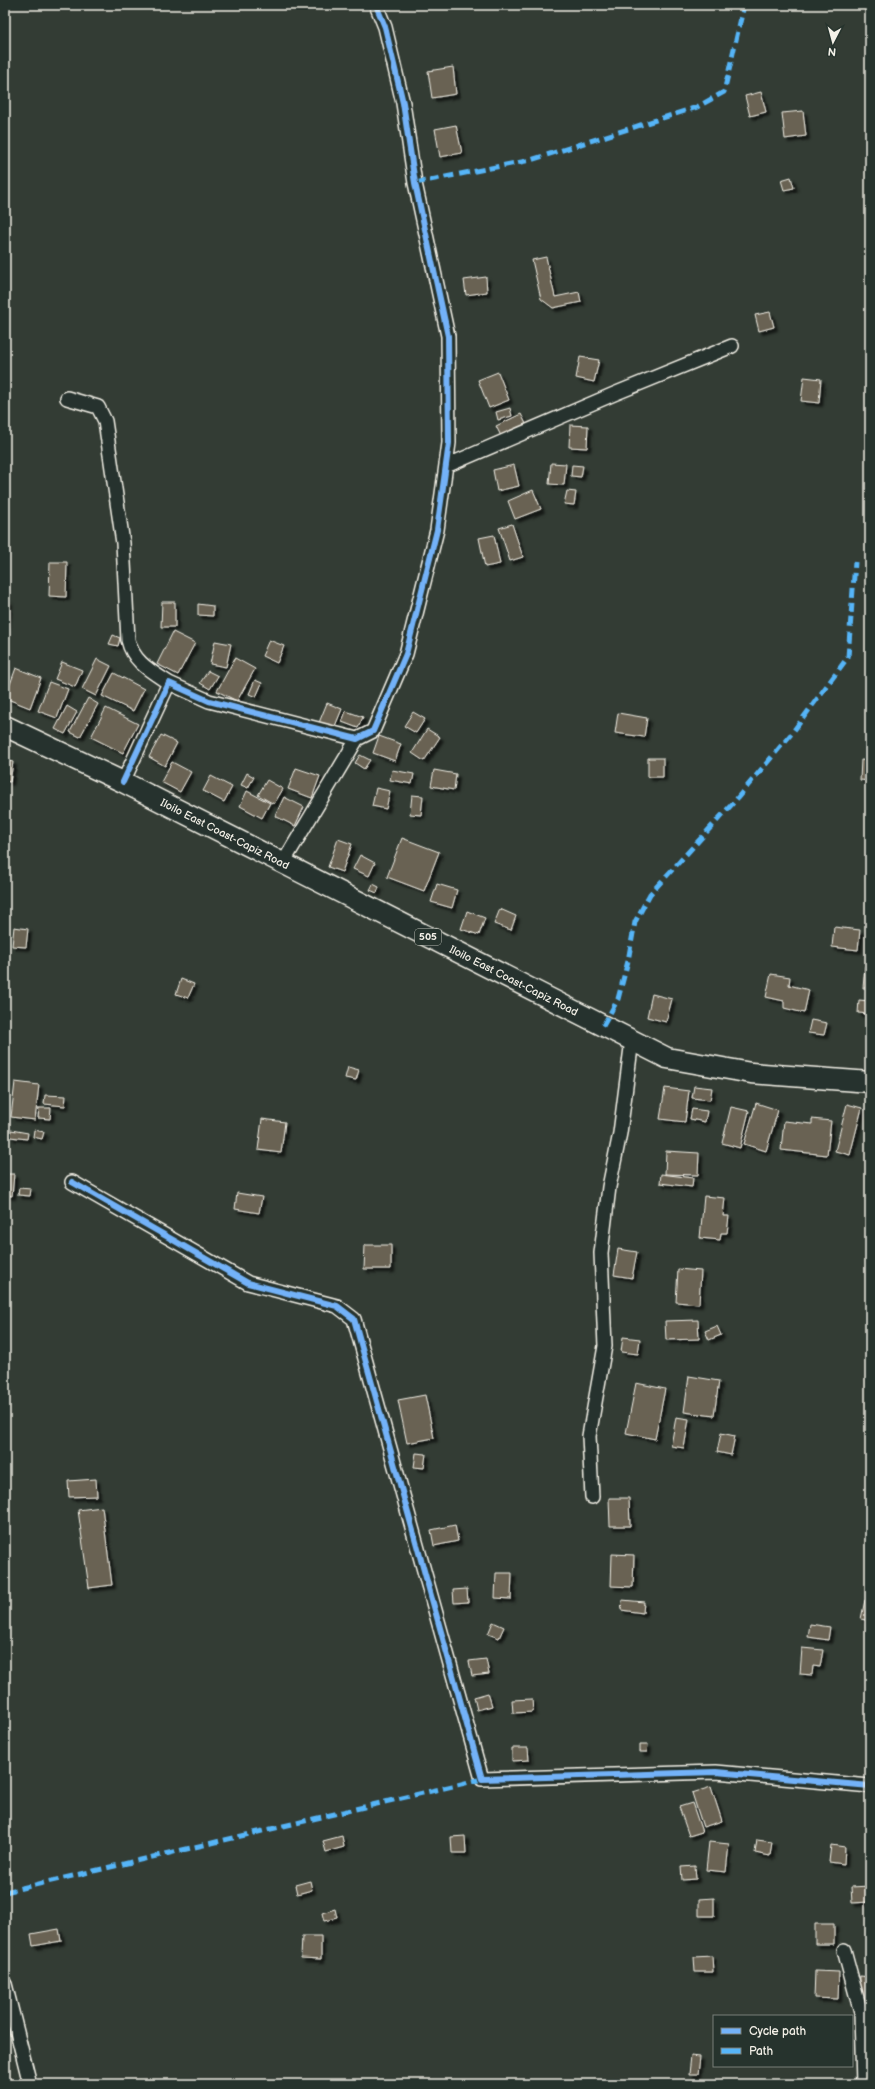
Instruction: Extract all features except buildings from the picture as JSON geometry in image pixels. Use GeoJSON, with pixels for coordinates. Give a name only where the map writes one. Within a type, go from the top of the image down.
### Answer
{"type":"FeatureCollection","features":[{"type":"Feature","properties":{"kind":"main road","name":"Iloilo East Coast-Capiz Road"},"geometry":{"type":"LineString","coordinates":[[5,726],[124,782],[667,1058],[743,1072],[870,1082]]}},
{"type":"Feature","properties":{"kind":"street"},"geometry":{"type":"LineString","coordinates":[[283,863],[357,739],[373,730],[406,654],[437,530],[449,443],[448,336],[415,183],[404,103],[385,27],[376,5]]}},
{"type":"Feature","properties":{"kind":"street"},"geometry":{"type":"LineString","coordinates":[[446,466],[614,394],[732,346]]}},
{"type":"Feature","properties":{"kind":"street"},"geometry":{"type":"LineString","coordinates":[[67,398],[98,407],[105,421],[123,543],[128,640],[130,650],[138,662],[169,683],[209,701],[357,739]]}},
{"type":"Feature","properties":{"kind":"street"},"geometry":{"type":"LineString","coordinates":[[124,782],[169,683]]}},
{"type":"Feature","properties":{"kind":"street"},"geometry":{"type":"LineString","coordinates":[[592,1497],[589,1436],[605,1346],[602,1253],[609,1187],[620,1133],[632,1040]]}},
{"type":"Feature","properties":{"kind":"street"},"geometry":{"type":"LineString","coordinates":[[72,1182],[248,1284],[337,1306],[354,1319],[482,1779],[716,1772],[870,1786]]}},
{"type":"Feature","properties":{"kind":"street"},"geometry":{"type":"LineString","coordinates":[[844,1950],[861,2013],[863,2084]]}},
{"type":"Feature","properties":{"kind":"street"},"geometry":{"type":"LineString","coordinates":[[5,1984],[30,2084]]}},
{"type":"Feature","properties":{"kind":"marked path"},"geometry":{"type":"LineString","coordinates":[[415,183],[531,160],[697,107],[724,92],[744,5]]}},
{"type":"Feature","properties":{"kind":"marked path"},"geometry":{"type":"LineString","coordinates":[[603,1026],[618,999],[628,961],[635,922],[650,894],[734,802],[792,733],[848,657],[855,562]]}},
{"type":"Feature","properties":{"kind":"marked path"},"geometry":{"type":"LineString","coordinates":[[5,1892],[482,1779]]}},
{"type":"Feature","properties":{"kind":"cycle path"},"geometry":{"type":"LineString","coordinates":[[123,782],[169,683],[209,701],[357,739],[373,731],[406,654],[437,530],[449,443],[448,336],[415,183],[403,103],[385,27],[376,5]]}},
{"type":"Feature","properties":{"kind":"cycle path"},"geometry":{"type":"LineString","coordinates":[[72,1182],[248,1283],[337,1306],[354,1319],[482,1779],[716,1772],[870,1786]]}}]}
